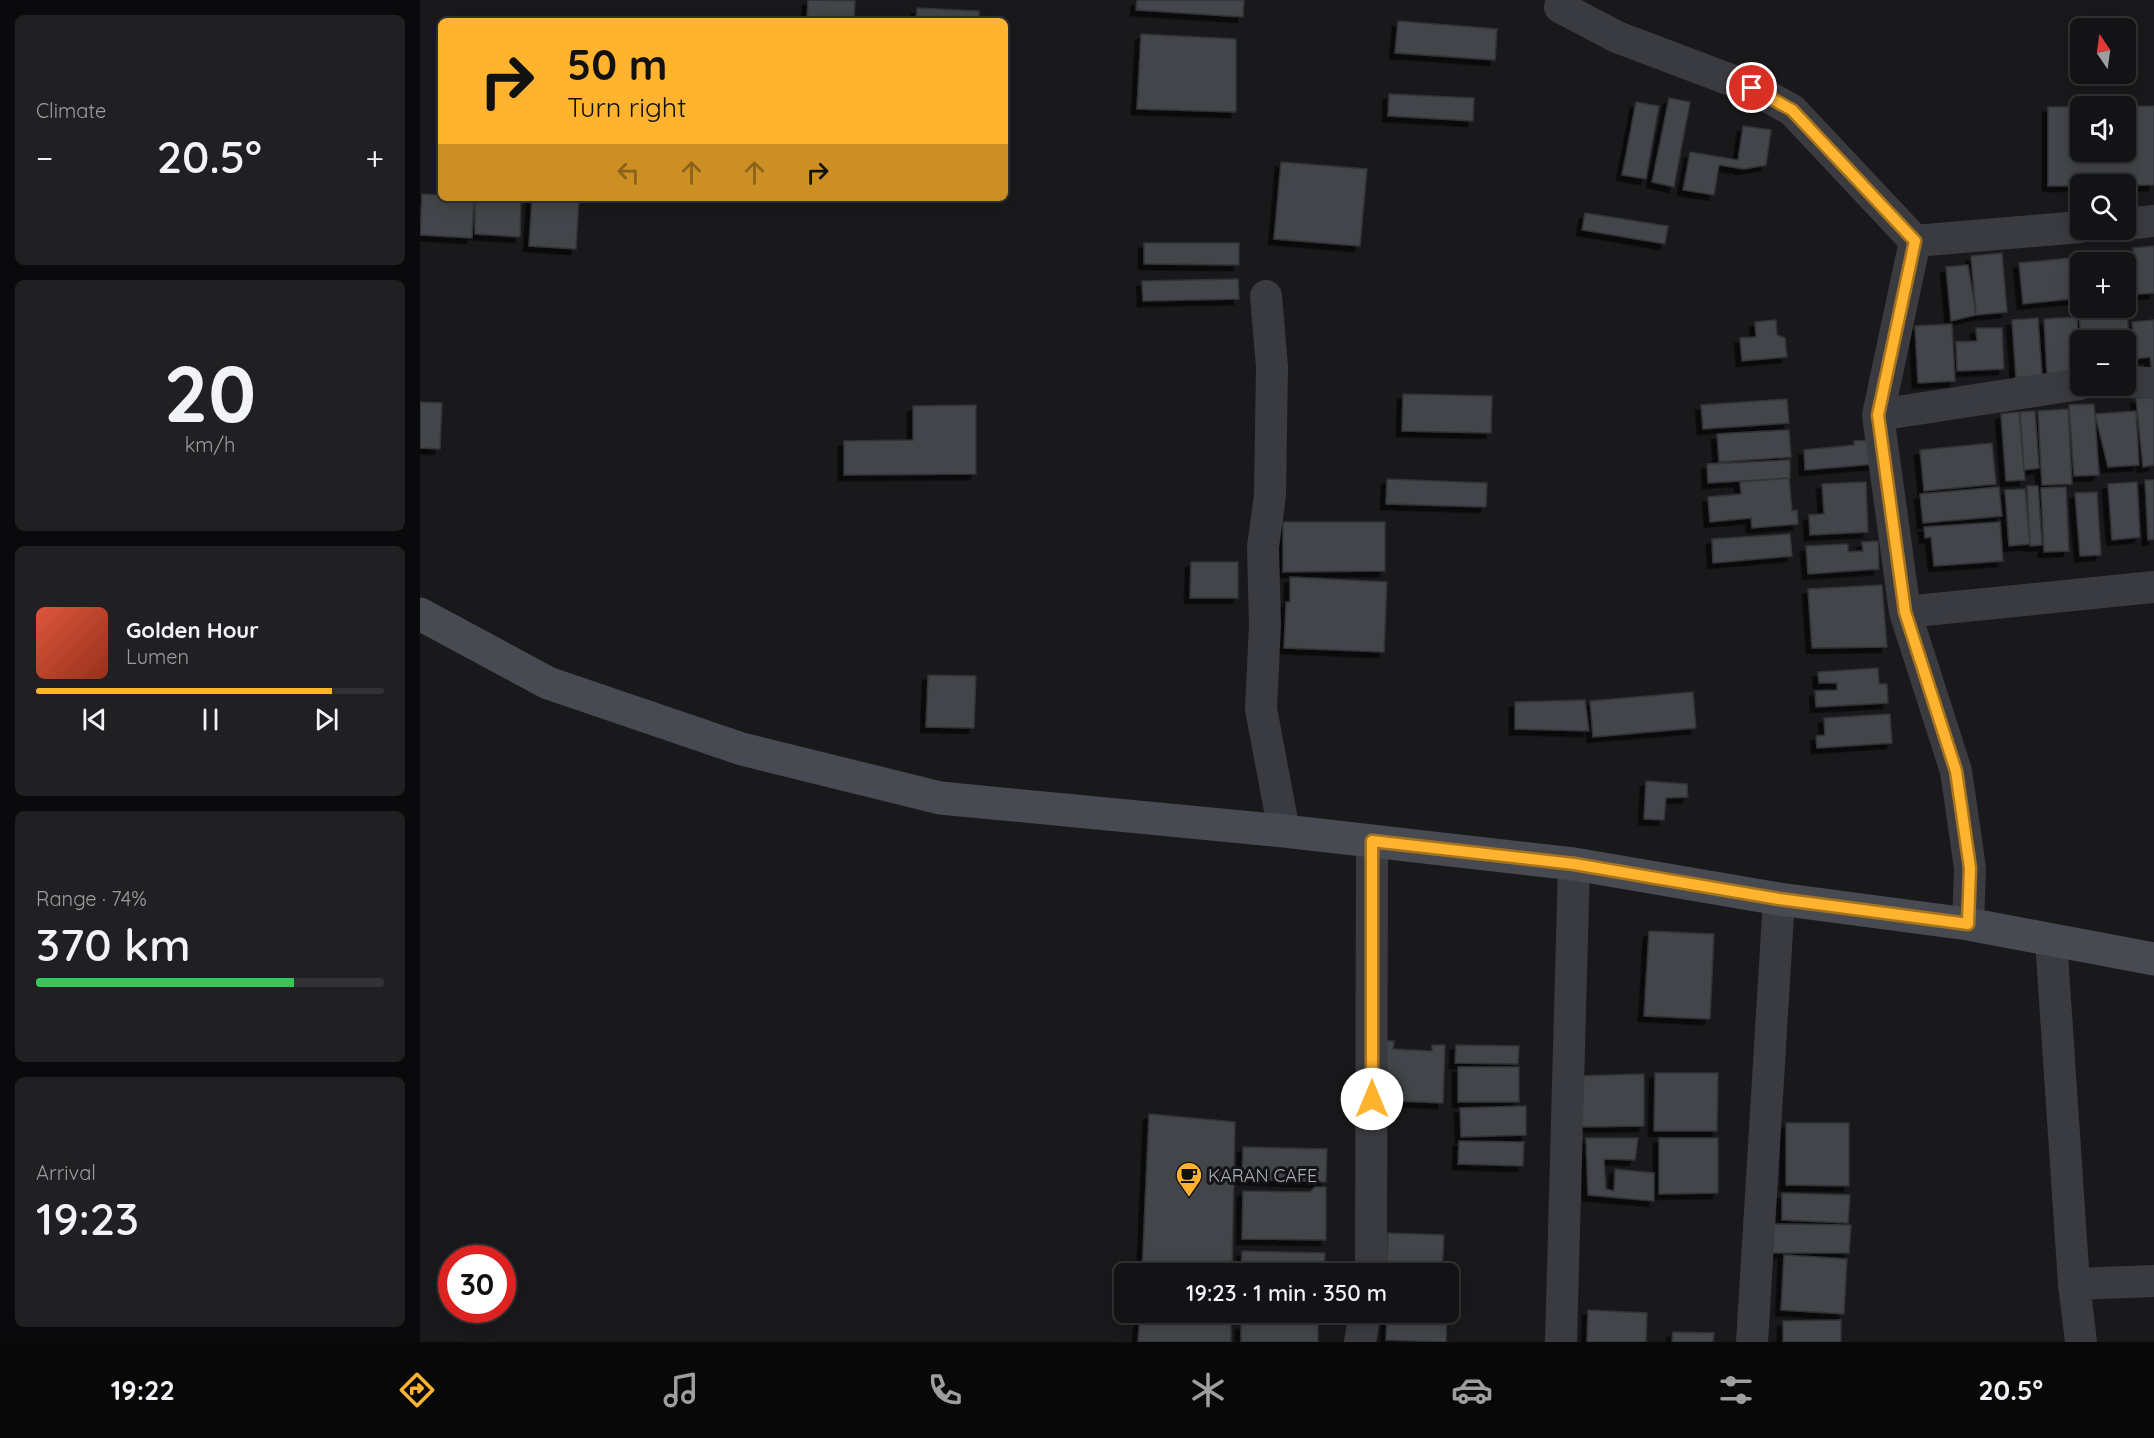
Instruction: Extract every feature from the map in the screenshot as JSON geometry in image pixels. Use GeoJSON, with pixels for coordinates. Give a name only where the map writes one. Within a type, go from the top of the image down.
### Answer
{"type":"FeatureCollection","features":[{"type":"Feature","properties":{"kind":"main road"},"geometry":{"type":"LineString","coordinates":[[420,614],[548,683],[742,750],[940,798],[1284,831],[1574,864],[1779,899],[1968,924],[2154,959]]}},
{"type":"Feature","properties":{"kind":"street"},"geometry":{"type":"LineString","coordinates":[[1560,7],[1617,38],[1752,88],[1792,110],[1915,241]]}},
{"type":"Feature","properties":{"kind":"street"},"geometry":{"type":"LineString","coordinates":[[2136,223],[2154,221]]}},
{"type":"Feature","properties":{"kind":"street"},"geometry":{"type":"LineString","coordinates":[[1915,241],[2070,229]]}},
{"type":"Feature","properties":{"kind":"street"},"geometry":{"type":"LineString","coordinates":[[1915,241],[1878,415],[1905,612],[1956,771],[1970,868],[1968,924]]}},
{"type":"Feature","properties":{"kind":"street"},"geometry":{"type":"LineString","coordinates":[[1266,296],[1272,367],[1270,495],[1263,547],[1265,625],[1261,709],[1284,831]]}},
{"type":"Feature","properties":{"kind":"street"},"geometry":{"type":"LineString","coordinates":[[2136,382],[2154,383]]}},
{"type":"Feature","properties":{"kind":"street"},"geometry":{"type":"LineString","coordinates":[[1878,415],[2070,386]]}},
{"type":"Feature","properties":{"kind":"street"},"geometry":{"type":"LineString","coordinates":[[1905,612],[2154,586]]}},
{"type":"Feature","properties":{"kind":"street"},"geometry":{"type":"LineString","coordinates":[[1371,1263],[1372,841]]}},
{"type":"Feature","properties":{"kind":"street"},"geometry":{"type":"LineString","coordinates":[[1561,1342],[1574,864]]}},
{"type":"Feature","properties":{"kind":"street"},"geometry":{"type":"LineString","coordinates":[[1752,1342],[1779,899]]}},
{"type":"Feature","properties":{"kind":"street"},"geometry":{"type":"LineString","coordinates":[[2051,940],[2074,1284],[2081,1342]]}},
{"type":"Feature","properties":{"kind":"street"},"geometry":{"type":"LineString","coordinates":[[2074,1284],[2154,1281]]}},
{"type":"Feature","properties":{"kind":"street"},"geometry":{"type":"LineString","coordinates":[[1360,1342],[1363,1323]]}},
{"type":"Feature","properties":{"kind":"building"},"geometry":{"type":"Polygon","coordinates":[[[808,0],[855,1],[854,18],[807,18],[808,0]]]}},
{"type":"Feature","properties":{"kind":"building"},"geometry":{"type":"Polygon","coordinates":[[[1137,0],[1244,0],[1243,17],[1136,10],[1137,0]]]}},
{"type":"Feature","properties":{"kind":"building"},"geometry":{"type":"Polygon","coordinates":[[[917,8],[979,11],[979,18],[916,18],[917,8]]]}},
{"type":"Feature","properties":{"kind":"building"},"geometry":{"type":"Polygon","coordinates":[[[1398,21],[1497,29],[1495,60],[1395,53],[1398,21]]]}},
{"type":"Feature","properties":{"kind":"building"},"geometry":{"type":"Polygon","coordinates":[[[1141,34],[1236,39],[1236,112],[1137,109],[1141,34]]]}},
{"type":"Feature","properties":{"kind":"building"},"geometry":{"type":"Polygon","coordinates":[[[1389,94],[1474,98],[1473,121],[1388,116],[1389,94]]]}},
{"type":"Feature","properties":{"kind":"building"},"geometry":{"type":"Polygon","coordinates":[[[1669,98],[1690,102],[1674,187],[1652,182],[1669,98]]]}},
{"type":"Feature","properties":{"kind":"building"},"geometry":{"type":"Polygon","coordinates":[[[1636,102],[1659,106],[1646,179],[1622,175],[1636,102]]]}},
{"type":"Feature","properties":{"kind":"building"},"geometry":{"type":"Polygon","coordinates":[[[2136,106],[2154,106],[2154,185],[2136,185],[2136,174],[2070,174],[2070,186],[2048,186],[2048,107],[2070,107],[2070,162],[2136,162],[2136,106]]]}},
{"type":"Feature","properties":{"kind":"building"},"geometry":{"type":"Polygon","coordinates":[[[1743,126],[1771,130],[1766,165],[1744,169],[1719,165],[1714,195],[1683,190],[1690,152],[1738,160],[1743,126]]]}},
{"type":"Feature","properties":{"kind":"building"},"geometry":{"type":"Polygon","coordinates":[[[1281,162],[1367,169],[1360,246],[1274,239],[1281,162]]]}},
{"type":"Feature","properties":{"kind":"building"},"geometry":{"type":"Polygon","coordinates":[[[422,194],[438,195],[438,201],[474,201],[472,238],[420,235],[422,194]]]}},
{"type":"Feature","properties":{"kind":"building"},"geometry":{"type":"Polygon","coordinates":[[[475,201],[521,201],[520,237],[475,234],[475,201]]]}},
{"type":"Feature","properties":{"kind":"building"},"geometry":{"type":"Polygon","coordinates":[[[532,201],[579,201],[576,249],[529,246],[532,201]]]}},
{"type":"Feature","properties":{"kind":"building"},"geometry":{"type":"Polygon","coordinates":[[[1585,213],[1668,226],[1665,244],[1582,230],[1585,213]]]}},
{"type":"Feature","properties":{"kind":"building"},"geometry":{"type":"Polygon","coordinates":[[[1144,243],[1239,243],[1239,265],[1144,264],[1144,243]]]}},
{"type":"Feature","properties":{"kind":"building"},"geometry":{"type":"Polygon","coordinates":[[[2154,246],[2154,293],[2136,294],[2136,252],[2134,252],[2133,248],[2154,246]]]}},
{"type":"Feature","properties":{"kind":"building"},"geometry":{"type":"Polygon","coordinates":[[[2002,253],[2007,312],[1976,315],[1971,256],[2002,253]]]}},
{"type":"Feature","properties":{"kind":"building"},"geometry":{"type":"Polygon","coordinates":[[[2070,258],[2070,299],[2023,304],[2019,263],[2070,258]]]}},
{"type":"Feature","properties":{"kind":"building"},"geometry":{"type":"Polygon","coordinates":[[[1968,265],[1976,315],[1951,321],[1946,267],[1968,265]]]}},
{"type":"Feature","properties":{"kind":"building"},"geometry":{"type":"Polygon","coordinates":[[[1238,279],[1239,299],[1143,301],[1142,281],[1238,279]]]}},
{"type":"Feature","properties":{"kind":"building"},"geometry":{"type":"Polygon","coordinates":[[[2038,318],[2042,376],[2016,378],[2012,320],[2038,318]]]}},
{"type":"Feature","properties":{"kind":"building"},"geometry":{"type":"Polygon","coordinates":[[[2077,318],[2077,330],[2070,330],[2070,373],[2047,374],[2044,319],[2077,318]]]}},
{"type":"Feature","properties":{"kind":"building"},"geometry":{"type":"Polygon","coordinates":[[[2079,318],[2128,318],[2128,330],[2080,330],[2079,318]]]}},
{"type":"Feature","properties":{"kind":"building"},"geometry":{"type":"Polygon","coordinates":[[[1776,320],[1777,335],[1785,338],[1787,357],[1742,361],[1740,338],[1756,337],[1755,322],[1776,320]]]}},
{"type":"Feature","properties":{"kind":"building"},"geometry":{"type":"Polygon","coordinates":[[[2154,320],[2154,370],[2152,370],[2150,357],[2136,359],[2136,330],[2133,330],[2132,322],[2154,320]]]}},
{"type":"Feature","properties":{"kind":"building"},"geometry":{"type":"Polygon","coordinates":[[[1952,324],[1955,381],[1918,383],[1915,326],[1952,324]]]}},
{"type":"Feature","properties":{"kind":"building"},"geometry":{"type":"Polygon","coordinates":[[[1976,328],[2002,328],[2004,369],[1957,371],[1956,342],[1977,341],[1976,328]]]}},
{"type":"Feature","properties":{"kind":"building"},"geometry":{"type":"Polygon","coordinates":[[[1403,394],[1492,396],[1491,433],[1402,431],[1403,394]]]}},
{"type":"Feature","properties":{"kind":"building"},"geometry":{"type":"Polygon","coordinates":[[[2154,397],[2154,465],[2143,467],[2136,398],[2154,397]]]}},
{"type":"Feature","properties":{"kind":"building"},"geometry":{"type":"Polygon","coordinates":[[[1787,399],[1789,423],[1703,429],[1701,405],[1787,399]]]}},
{"type":"Feature","properties":{"kind":"building"},"geometry":{"type":"Polygon","coordinates":[[[420,402],[442,403],[440,449],[420,448],[420,402]]]}},
{"type":"Feature","properties":{"kind":"building"},"geometry":{"type":"Polygon","coordinates":[[[2094,404],[2099,475],[2074,476],[2069,405],[2094,404]]]}},
{"type":"Feature","properties":{"kind":"building"},"geometry":{"type":"Polygon","coordinates":[[[976,405],[976,474],[844,475],[844,441],[913,440],[913,406],[976,405]]]}},
{"type":"Feature","properties":{"kind":"building"},"geometry":{"type":"Polygon","coordinates":[[[2068,409],[2072,484],[2042,485],[2038,411],[2068,409]]]}},
{"type":"Feature","properties":{"kind":"building"},"geometry":{"type":"Polygon","coordinates":[[[2035,411],[2039,468],[2024,470],[2020,412],[2035,411]]]}},
{"type":"Feature","properties":{"kind":"building"},"geometry":{"type":"Polygon","coordinates":[[[2136,411],[2139,465],[2108,467],[2095,414],[2136,411]]]}},
{"type":"Feature","properties":{"kind":"building"},"geometry":{"type":"Polygon","coordinates":[[[2019,412],[2025,480],[2006,481],[2001,414],[2019,412]]]}},
{"type":"Feature","properties":{"kind":"building"},"geometry":{"type":"Polygon","coordinates":[[[1789,430],[1791,457],[1719,462],[1717,434],[1789,430]]]}},
{"type":"Feature","properties":{"kind":"building"},"geometry":{"type":"Polygon","coordinates":[[[1873,440],[1875,464],[1805,470],[1804,450],[1854,445],[1854,441],[1873,440]]]}},
{"type":"Feature","properties":{"kind":"building"},"geometry":{"type":"Polygon","coordinates":[[[1992,443],[1996,484],[1924,491],[1920,450],[1992,443]]]}},
{"type":"Feature","properties":{"kind":"building"},"geometry":{"type":"Polygon","coordinates":[[[1790,460],[1790,478],[1708,483],[1707,464],[1790,460]]]}},
{"type":"Feature","properties":{"kind":"building"},"geometry":{"type":"Polygon","coordinates":[[[1789,478],[1792,511],[1797,510],[1798,524],[1752,528],[1751,518],[1710,522],[1708,497],[1741,494],[1740,482],[1789,478]]]}},
{"type":"Feature","properties":{"kind":"building"},"geometry":{"type":"Polygon","coordinates":[[[1387,479],[1487,483],[1486,507],[1386,504],[1387,479]]]}},
{"type":"Feature","properties":{"kind":"building"},"geometry":{"type":"Polygon","coordinates":[[[2145,480],[2154,480],[2154,539],[2148,540],[2145,480]]]}},
{"type":"Feature","properties":{"kind":"building"},"geometry":{"type":"Polygon","coordinates":[[[1866,482],[1868,532],[1810,535],[1809,515],[1824,514],[1822,484],[1866,482]]]}},
{"type":"Feature","properties":{"kind":"building"},"geometry":{"type":"Polygon","coordinates":[[[2137,482],[2140,537],[2112,540],[2108,484],[2137,482]]]}},
{"type":"Feature","properties":{"kind":"building"},"geometry":{"type":"Polygon","coordinates":[[[2027,486],[2038,486],[2042,545],[2030,546],[2027,486]]]}},
{"type":"Feature","properties":{"kind":"building"},"geometry":{"type":"Polygon","coordinates":[[[1999,487],[2002,516],[1923,523],[1920,494],[1999,487]]]}},
{"type":"Feature","properties":{"kind":"building"},"geometry":{"type":"Polygon","coordinates":[[[2066,487],[2069,551],[2044,552],[2041,488],[2066,487]]]}},
{"type":"Feature","properties":{"kind":"building"},"geometry":{"type":"Polygon","coordinates":[[[2025,489],[2030,544],[2009,546],[2005,490],[2025,489]]]}},
{"type":"Feature","properties":{"kind":"building"},"geometry":{"type":"Polygon","coordinates":[[[2097,492],[2101,555],[2080,556],[2075,493],[2097,492]]]}},
{"type":"Feature","properties":{"kind":"building"},"geometry":{"type":"Polygon","coordinates":[[[1283,522],[1385,522],[1385,571],[1283,572],[1283,522]]]}},
{"type":"Feature","properties":{"kind":"building"},"geometry":{"type":"Polygon","coordinates":[[[2000,522],[2003,561],[1934,566],[1931,537],[1925,538],[1924,527],[2000,522]]]}},
{"type":"Feature","properties":{"kind":"building"},"geometry":{"type":"Polygon","coordinates":[[[1790,534],[1792,556],[1713,563],[1712,539],[1790,534]]]}},
{"type":"Feature","properties":{"kind":"building"},"geometry":{"type":"Polygon","coordinates":[[[1878,541],[1879,569],[1808,574],[1806,546],[1848,544],[1848,552],[1863,551],[1862,542],[1878,541]]]}},
{"type":"Feature","properties":{"kind":"building"},"geometry":{"type":"Polygon","coordinates":[[[1191,562],[1238,562],[1238,598],[1190,598],[1191,562]]]}},
{"type":"Feature","properties":{"kind":"building"},"geometry":{"type":"Polygon","coordinates":[[[1290,577],[1387,582],[1384,652],[1284,648],[1286,602],[1290,602],[1290,577]]]}},
{"type":"Feature","properties":{"kind":"building"},"geometry":{"type":"Polygon","coordinates":[[[1882,585],[1887,647],[1812,648],[1808,589],[1882,585]]]}},
{"type":"Feature","properties":{"kind":"building"},"geometry":{"type":"Polygon","coordinates":[[[1878,668],[1879,684],[1887,684],[1888,703],[1816,707],[1815,691],[1837,690],[1837,683],[1819,683],[1818,672],[1878,668]]]}},
{"type":"Feature","properties":{"kind":"building"},"geometry":{"type":"Polygon","coordinates":[[[928,675],[976,676],[974,728],[926,727],[928,675]]]}},
{"type":"Feature","properties":{"kind":"building"},"geometry":{"type":"Polygon","coordinates":[[[1693,692],[1696,728],[1593,737],[1590,701],[1693,692]]]}},
{"type":"Feature","properties":{"kind":"building"},"geometry":{"type":"Polygon","coordinates":[[[1585,700],[1589,731],[1515,729],[1515,702],[1585,700]]]}},
{"type":"Feature","properties":{"kind":"building"},"geometry":{"type":"Polygon","coordinates":[[[1890,714],[1892,743],[1817,748],[1816,736],[1825,735],[1824,718],[1890,714]]]}},
{"type":"Feature","properties":{"kind":"building"},"geometry":{"type":"Polygon","coordinates":[[[1646,781],[1687,784],[1688,797],[1666,798],[1664,820],[1644,819],[1646,781]]]}},
{"type":"Feature","properties":{"kind":"building"},"geometry":{"type":"Polygon","coordinates":[[[1649,931],[1714,934],[1710,1019],[1644,1016],[1649,931]]]}},
{"type":"Feature","properties":{"kind":"building"},"geometry":{"type":"Polygon","coordinates":[[[1377,1041],[1394,1041],[1393,1049],[1432,1051],[1432,1045],[1445,1045],[1443,1103],[1395,1101],[1395,1107],[1374,1106],[1377,1041]]]}},
{"type":"Feature","properties":{"kind":"building"},"geometry":{"type":"Polygon","coordinates":[[[1456,1045],[1519,1046],[1518,1064],[1455,1063],[1456,1045]]]}},
{"type":"Feature","properties":{"kind":"building"},"geometry":{"type":"Polygon","coordinates":[[[1458,1067],[1519,1067],[1519,1102],[1458,1102],[1458,1067]]]}},
{"type":"Feature","properties":{"kind":"building"},"geometry":{"type":"Polygon","coordinates":[[[1655,1073],[1718,1073],[1717,1131],[1654,1131],[1655,1073]]]}},
{"type":"Feature","properties":{"kind":"building"},"geometry":{"type":"Polygon","coordinates":[[[1644,1074],[1644,1126],[1576,1127],[1575,1076],[1644,1074]]]}},
{"type":"Feature","properties":{"kind":"building"},"geometry":{"type":"Polygon","coordinates":[[[1526,1106],[1526,1135],[1461,1137],[1460,1108],[1526,1106]]]}},
{"type":"Feature","properties":{"kind":"building","name":"KARAN CAFE"},"geometry":{"type":"Polygon","coordinates":[[[1149,1114],[1235,1122],[1232,1263],[1142,1263],[1149,1114]]]}},
{"type":"Feature","properties":{"kind":"building"},"geometry":{"type":"Polygon","coordinates":[[[1786,1123],[1849,1123],[1849,1186],[1786,1185],[1786,1123]]]}},
{"type":"Feature","properties":{"kind":"building"},"geometry":{"type":"Polygon","coordinates":[[[1586,1138],[1638,1138],[1635,1160],[1604,1159],[1606,1189],[1614,1191],[1615,1169],[1654,1173],[1654,1201],[1588,1195],[1586,1138]]]}},
{"type":"Feature","properties":{"kind":"building"},"geometry":{"type":"Polygon","coordinates":[[[1659,1138],[1718,1138],[1718,1193],[1659,1194],[1659,1138]]]}},
{"type":"Feature","properties":{"kind":"building"},"geometry":{"type":"Polygon","coordinates":[[[1459,1141],[1524,1142],[1523,1166],[1458,1164],[1459,1141]]]}},
{"type":"Feature","properties":{"kind":"building"},"geometry":{"type":"Polygon","coordinates":[[[1243,1147],[1327,1149],[1326,1182],[1242,1179],[1243,1147]]]}},
{"type":"Feature","properties":{"kind":"building"},"geometry":{"type":"Polygon","coordinates":[[[1315,1187],[1326,1187],[1326,1240],[1242,1239],[1243,1191],[1310,1192],[1315,1187]]]}},
{"type":"Feature","properties":{"kind":"building"},"geometry":{"type":"Polygon","coordinates":[[[1782,1193],[1850,1195],[1848,1223],[1782,1220],[1782,1193]]]}},
{"type":"Feature","properties":{"kind":"building"},"geometry":{"type":"Polygon","coordinates":[[[1773,1224],[1851,1225],[1849,1253],[1772,1253],[1773,1224]]]}},
{"type":"Feature","properties":{"kind":"building"},"geometry":{"type":"Polygon","coordinates":[[[1388,1233],[1444,1235],[1443,1263],[1387,1263],[1388,1233]]]}},
{"type":"Feature","properties":{"kind":"building"},"geometry":{"type":"Polygon","coordinates":[[[1242,1251],[1325,1253],[1325,1263],[1241,1263],[1242,1251]]]}},
{"type":"Feature","properties":{"kind":"building"},"geometry":{"type":"Polygon","coordinates":[[[1784,1255],[1847,1259],[1844,1314],[1781,1310],[1784,1255]]]}},
{"type":"Feature","properties":{"kind":"building"},"geometry":{"type":"Polygon","coordinates":[[[1588,1310],[1647,1313],[1646,1342],[1587,1342],[1588,1310]]]}},
{"type":"Feature","properties":{"kind":"building"},"geometry":{"type":"Polygon","coordinates":[[[1841,1320],[1841,1342],[1783,1342],[1783,1321],[1841,1320]]]}},
{"type":"Feature","properties":{"kind":"building"},"geometry":{"type":"Polygon","coordinates":[[[1139,1323],[1231,1323],[1231,1342],[1138,1342],[1139,1323]]]}},
{"type":"Feature","properties":{"kind":"building"},"geometry":{"type":"Polygon","coordinates":[[[1318,1323],[1318,1342],[1241,1342],[1241,1324],[1318,1323]]]}},
{"type":"Feature","properties":{"kind":"building"},"geometry":{"type":"Polygon","coordinates":[[[1387,1323],[1447,1323],[1446,1342],[1386,1340],[1387,1323]]]}},
{"type":"Feature","properties":{"kind":"building"},"geometry":{"type":"Polygon","coordinates":[[[1673,1332],[1714,1333],[1713,1342],[1672,1342],[1673,1332]]]}},
{"type":"Feature","properties":{"kind":"place","name":"KARAN CAFE"},"geometry":{"type":"Point","coordinates":[1189,1198]}},
{"type":"Feature","properties":{"kind":"route"},"geometry":{"type":"LineString","coordinates":[[1372,1099],[1372,841],[1574,864],[1779,899],[1968,924],[1970,868],[1956,771],[1905,612],[1878,415],[1915,241],[1792,110],[1752,88]]}}]}
